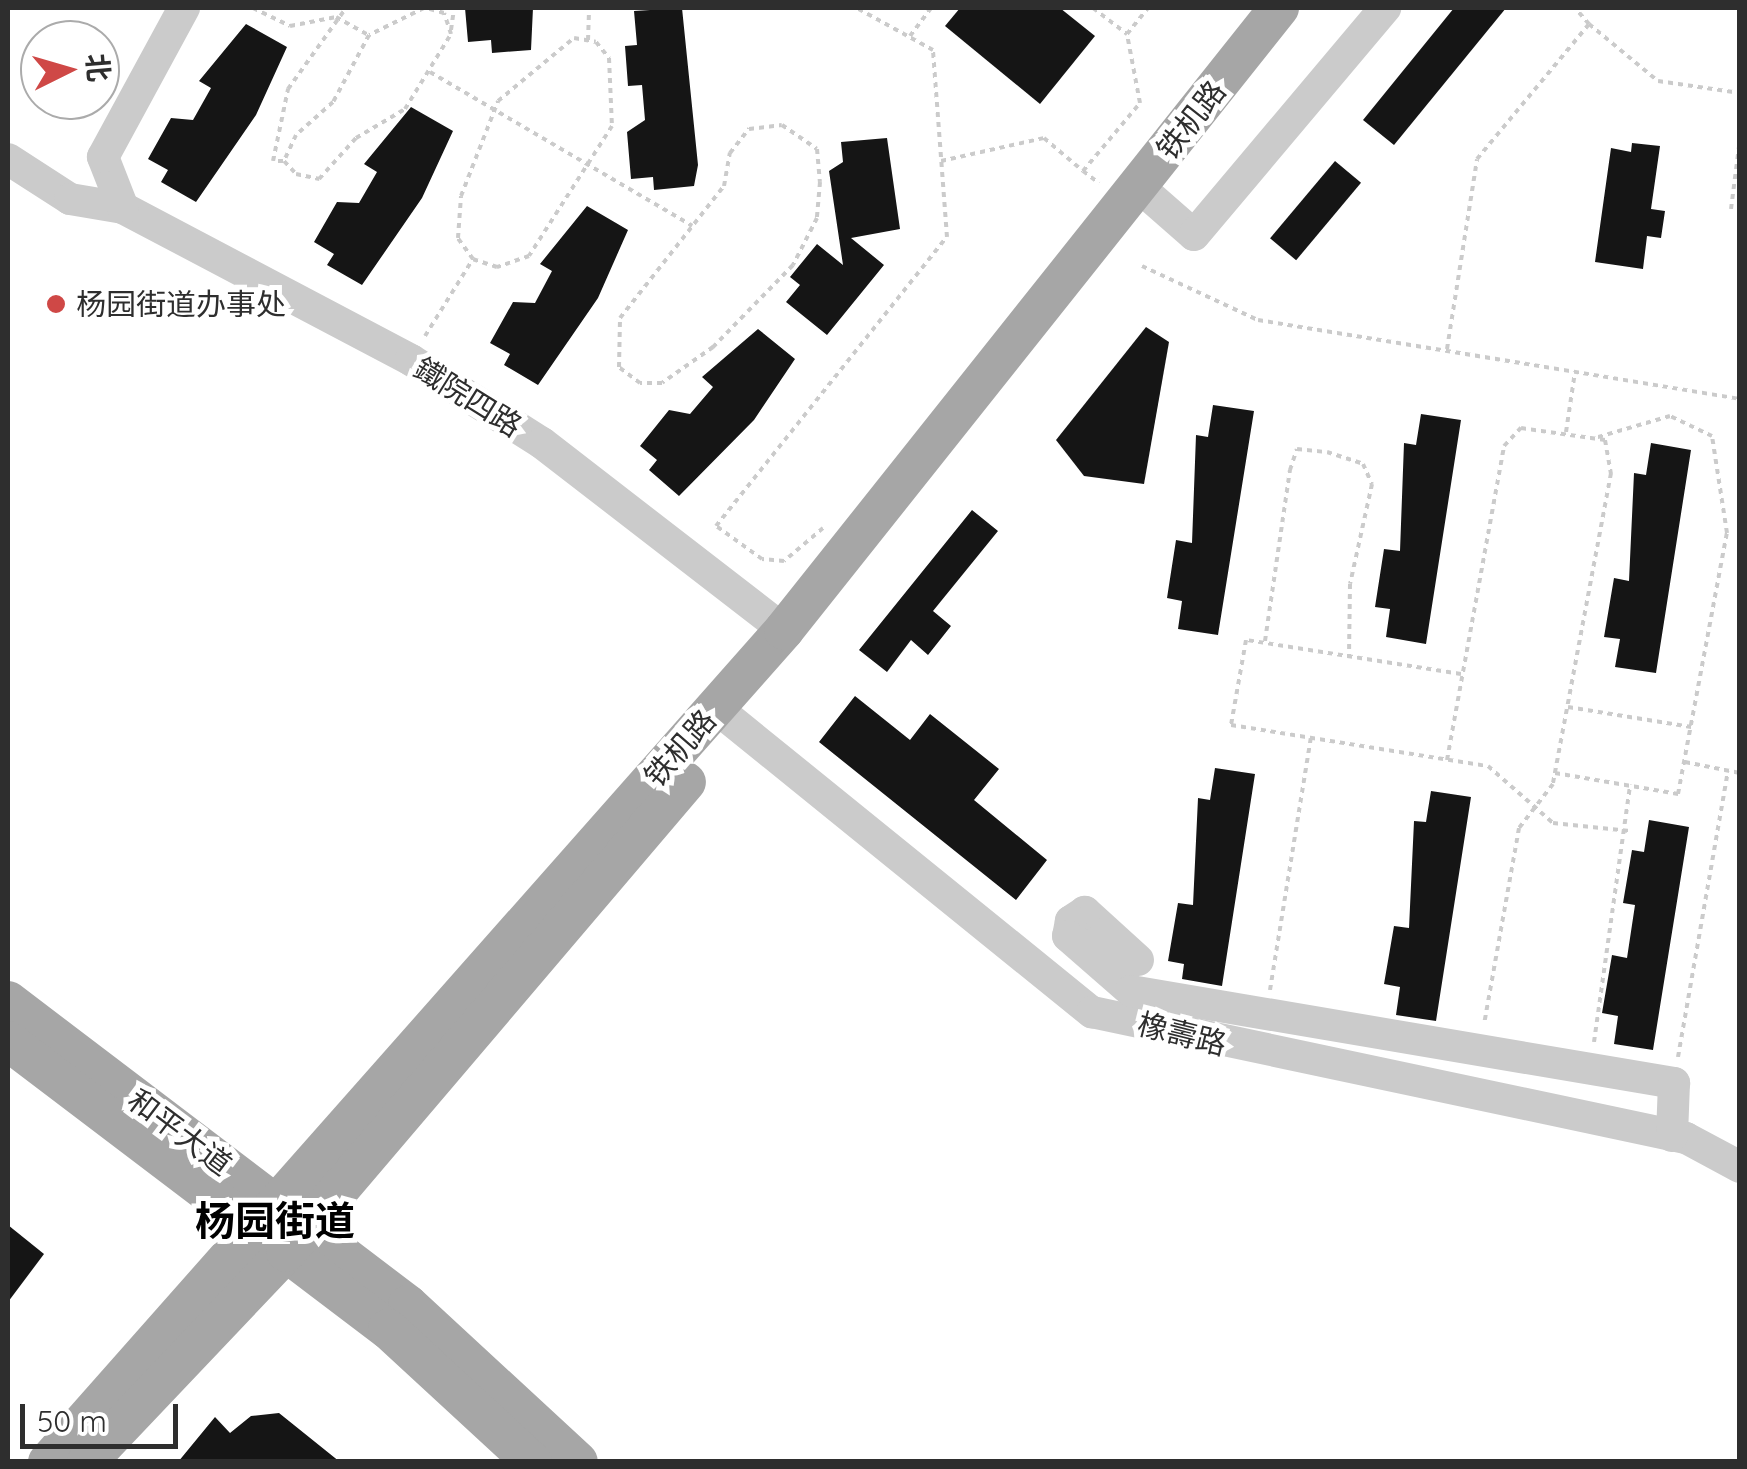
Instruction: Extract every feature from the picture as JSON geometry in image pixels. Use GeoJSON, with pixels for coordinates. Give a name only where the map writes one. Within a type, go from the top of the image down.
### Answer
{"type":"FeatureCollection","features":[{"type":"Feature","properties":{"kind":"main road","name":"铁机路"},"geometry":{"type":"LineString","coordinates":[[87,1462],[281,1228],[726,716],[1279,8]]}},
{"type":"Feature","properties":{"kind":"main road","name":"铁机路"},"geometry":{"type":"LineString","coordinates":[[726,716],[784,630],[1134,193],[1310,8]]}},
{"type":"Feature","properties":{"kind":"main road","name":"和平大道"},"geometry":{"type":"LineString","coordinates":[[8,1001],[281,1228],[532,1462]]}},
{"type":"Feature","properties":{"kind":"main road","name":"和平大道"},"geometry":{"type":"LineString","coordinates":[[8,1041],[281,1228],[408,1305],[578,1462]]}},
{"type":"Feature","properties":{"kind":"main road","name":"铁机路"},"geometry":{"type":"LineString","coordinates":[[48,1462],[281,1228]]}},
{"type":"Feature","properties":{"kind":"street"},"geometry":{"type":"LineString","coordinates":[[123,208],[104,157],[184,8]]}},
{"type":"Feature","properties":{"kind":"street"},"geometry":{"type":"LineString","coordinates":[[1134,193],[1194,236],[1386,8]]}},
{"type":"Feature","properties":{"kind":"street","name":"鐵院四路"},"geometry":{"type":"LineString","coordinates":[[8,159],[70,199],[123,208],[410,360],[542,444],[784,630]]}},
{"type":"Feature","properties":{"kind":"street","name":"橡壽路"},"geometry":{"type":"LineString","coordinates":[[726,716],[1092,1012],[1672,1136],[1718,1148],[1740,1167]]}},
{"type":"Feature","properties":{"kind":"street"},"geometry":{"type":"LineString","coordinates":[[1138,960],[1086,912],[1072,920],[1068,936],[1131,991],[1674,1083],[1672,1136]]}},
{"type":"Feature","properties":{"kind":"path"},"geometry":{"type":"LineString","coordinates":[[253,8],[290,26],[336,17],[369,35]]}},
{"type":"Feature","properties":{"kind":"path"},"geometry":{"type":"LineString","coordinates":[[346,8],[288,90],[273,161],[284,161],[318,179],[356,138],[405,109],[451,34],[454,8]]}},
{"type":"Feature","properties":{"kind":"path"},"geometry":{"type":"LineString","coordinates":[[284,161],[369,35],[425,8],[444,13],[451,34]]}},
{"type":"Feature","properties":{"kind":"path"},"geometry":{"type":"LineString","coordinates":[[588,40],[589,8]]}},
{"type":"Feature","properties":{"kind":"path"},"geometry":{"type":"LineString","coordinates":[[716,526],[947,237],[933,50],[857,8]]}},
{"type":"Feature","properties":{"kind":"path"},"geometry":{"type":"LineString","coordinates":[[910,37],[931,8]]}},
{"type":"Feature","properties":{"kind":"path"},"geometry":{"type":"LineString","coordinates":[[1083,170],[1140,103],[1128,34],[1092,8]]}},
{"type":"Feature","properties":{"kind":"path"},"geometry":{"type":"LineString","coordinates":[[1128,34],[1148,8]]}},
{"type":"Feature","properties":{"kind":"path"},"geometry":{"type":"LineString","coordinates":[[1575,8],[1658,81],[1740,93]]}},
{"type":"Feature","properties":{"kind":"path"},"geometry":{"type":"LineString","coordinates":[[1447,351],[1478,158],[1589,24]]}},
{"type":"Feature","properties":{"kind":"path"},"geometry":{"type":"LineString","coordinates":[[574,38],[588,40],[609,58],[612,126],[529,256],[497,266],[473,259],[458,238],[461,196],[495,108],[526,72],[574,38]]}},
{"type":"Feature","properties":{"kind":"path"},"geometry":{"type":"LineString","coordinates":[[430,72],[692,226]]}},
{"type":"Feature","properties":{"kind":"path"},"geometry":{"type":"LineString","coordinates":[[782,124],[817,149],[817,218],[794,265],[713,347],[662,383],[640,382],[618,366],[620,318],[692,226],[724,186],[730,152],[749,129],[782,124]]}},
{"type":"Feature","properties":{"kind":"path"},"geometry":{"type":"LineString","coordinates":[[942,161],[1044,138],[1083,170],[1134,193]]}},
{"type":"Feature","properties":{"kind":"path"},"geometry":{"type":"LineString","coordinates":[[1731,209],[1740,139]]}},
{"type":"Feature","properties":{"kind":"path"},"geometry":{"type":"LineString","coordinates":[[410,360],[473,259]]}},
{"type":"Feature","properties":{"kind":"path"},"geometry":{"type":"LineString","coordinates":[[1142,266],[1258,320],[1740,399]]}},
{"type":"Feature","properties":{"kind":"path"},"geometry":{"type":"LineString","coordinates":[[1566,433],[1575,372]]}},
{"type":"Feature","properties":{"kind":"path"},"geometry":{"type":"LineString","coordinates":[[1447,760],[1504,446],[1521,428],[1595,438],[1670,416],[1712,436],[1727,533],[1678,794],[1555,773]]}},
{"type":"Feature","properties":{"kind":"path"},"geometry":{"type":"LineString","coordinates":[[1479,1051],[1519,828],[1555,773],[1568,707],[1611,473],[1613,452],[1595,438]]}},
{"type":"Feature","properties":{"kind":"path"},"geometry":{"type":"LineString","coordinates":[[1265,643],[1290,470],[1297,450],[1327,452],[1363,464],[1372,484],[1350,584],[1350,656]]}},
{"type":"Feature","properties":{"kind":"path"},"geometry":{"type":"LineString","coordinates":[[1461,674],[1246,640],[1231,724],[1488,766],[1553,823],[1630,832]]}},
{"type":"Feature","properties":{"kind":"path"},"geometry":{"type":"LineString","coordinates":[[1568,707],[1691,727]]}},
{"type":"Feature","properties":{"kind":"path"},"geometry":{"type":"LineString","coordinates":[[1266,1012],[1311,738]]}},
{"type":"Feature","properties":{"kind":"path"},"geometry":{"type":"LineString","coordinates":[[1684,762],[1740,773]]}},
{"type":"Feature","properties":{"kind":"path"},"geometry":{"type":"LineString","coordinates":[[1674,1083],[1728,771]]}},
{"type":"Feature","properties":{"kind":"path"},"geometry":{"type":"LineString","coordinates":[[1589,1070],[1630,832],[1630,785]]}},
{"type":"Feature","properties":{"kind":"building"},"geometry":{"type":"Polygon","coordinates":[[[465,8],[533,8],[531,50],[492,53],[491,40],[468,42],[465,8]]]}},
{"type":"Feature","properties":{"kind":"building"},"geometry":{"type":"Polygon","coordinates":[[[682,8],[698,165],[694,186],[654,190],[653,177],[631,179],[627,132],[645,120],[642,85],[628,86],[625,46],[637,45],[634,11],[682,8]]]}},
{"type":"Feature","properties":{"kind":"building"},"geometry":{"type":"Polygon","coordinates":[[[960,8],[1060,8],[1095,36],[1040,104],[945,26],[960,8]]]}},
{"type":"Feature","properties":{"kind":"building"},"geometry":{"type":"Polygon","coordinates":[[[1454,8],[1506,8],[1394,145],[1363,120],[1454,8]]]}},
{"type":"Feature","properties":{"kind":"building"},"geometry":{"type":"Polygon","coordinates":[[[246,24],[287,47],[256,115],[196,202],[161,182],[168,170],[148,159],[171,118],[193,120],[211,88],[199,81],[246,24]]]}},
{"type":"Feature","properties":{"kind":"building"},"geometry":{"type":"Polygon","coordinates":[[[411,107],[453,131],[422,198],[362,285],[327,265],[334,254],[314,242],[337,202],[359,203],[377,172],[364,164],[411,107]]]}},
{"type":"Feature","properties":{"kind":"building"},"geometry":{"type":"Polygon","coordinates":[[[887,138],[900,229],[851,238],[884,265],[827,335],[786,302],[800,285],[790,277],[817,244],[843,265],[829,171],[843,162],[841,142],[887,138]]]}},
{"type":"Feature","properties":{"kind":"building"},"geometry":{"type":"Polygon","coordinates":[[[1632,143],[1660,146],[1651,209],[1665,211],[1661,238],[1647,236],[1643,269],[1595,262],[1611,148],[1631,152],[1632,143]]]}},
{"type":"Feature","properties":{"kind":"building"},"geometry":{"type":"Polygon","coordinates":[[[1335,161],[1361,183],[1296,260],[1270,238],[1335,161]]]}},
{"type":"Feature","properties":{"kind":"building"},"geometry":{"type":"Polygon","coordinates":[[[587,206],[628,230],[598,298],[538,385],[504,365],[510,354],[490,343],[513,302],[535,303],[552,271],[540,264],[587,206]]]}},
{"type":"Feature","properties":{"kind":"building"},"geometry":{"type":"Polygon","coordinates":[[[1146,327],[1169,342],[1144,484],[1084,476],[1056,440],[1146,327]]]}},
{"type":"Feature","properties":{"kind":"building"},"geometry":{"type":"Polygon","coordinates":[[[758,329],[795,359],[754,420],[679,496],[649,470],[657,460],[640,446],[669,410],[690,414],[713,387],[702,377],[758,329]]]}},
{"type":"Feature","properties":{"kind":"building"},"geometry":{"type":"Polygon","coordinates":[[[1213,405],[1254,411],[1218,635],[1178,629],[1182,601],[1167,598],[1176,540],[1192,543],[1196,435],[1208,437],[1213,405]]]}},
{"type":"Feature","properties":{"kind":"building"},"geometry":{"type":"Polygon","coordinates":[[[1421,414],[1461,420],[1426,644],[1386,637],[1390,609],[1375,607],[1384,549],[1400,551],[1404,443],[1416,445],[1421,414]]]}},
{"type":"Feature","properties":{"kind":"building"},"geometry":{"type":"Polygon","coordinates":[[[1651,443],[1691,450],[1656,673],[1615,667],[1620,639],[1604,637],[1614,578],[1629,581],[1634,473],[1646,475],[1651,443]]]}},
{"type":"Feature","properties":{"kind":"building"},"geometry":{"type":"Polygon","coordinates":[[[972,510],[998,531],[933,611],[951,626],[928,655],[911,640],[887,672],[859,650],[972,510]]]}},
{"type":"Feature","properties":{"kind":"building"},"geometry":{"type":"Polygon","coordinates":[[[855,696],[910,740],[930,714],[999,769],[974,800],[1047,860],[1016,900],[819,742],[855,696]]]}},
{"type":"Feature","properties":{"kind":"building"},"geometry":{"type":"Polygon","coordinates":[[[1215,768],[1255,774],[1222,986],[1182,979],[1184,964],[1168,961],[1178,903],[1193,905],[1198,798],[1210,800],[1215,768]]]}},
{"type":"Feature","properties":{"kind":"building"},"geometry":{"type":"Polygon","coordinates":[[[1431,791],[1471,797],[1436,1021],[1396,1015],[1400,987],[1384,984],[1394,926],[1409,928],[1414,821],[1426,822],[1431,791]]]}},
{"type":"Feature","properties":{"kind":"building"},"geometry":{"type":"Polygon","coordinates":[[[1649,820],[1689,827],[1653,1050],[1614,1044],[1618,1016],[1602,1013],[1612,955],[1627,958],[1635,905],[1623,903],[1632,850],[1644,852],[1649,820]]]}},
{"type":"Feature","properties":{"kind":"building"},"geometry":{"type":"Polygon","coordinates":[[[8,1225],[44,1254],[8,1302],[8,1225]]]}},
{"type":"Feature","properties":{"kind":"building"},"geometry":{"type":"Polygon","coordinates":[[[279,1413],[340,1462],[178,1462],[215,1417],[230,1433],[251,1416],[279,1413]]]}},
{"type":"Feature","properties":{"kind":"place","name":"杨园街道办事处"},"geometry":{"type":"Point","coordinates":[56,304]}},
{"type":"Feature","properties":{"kind":"district","name":"杨园街道"},"geometry":{"type":"Point","coordinates":[275,1220]}}]}
